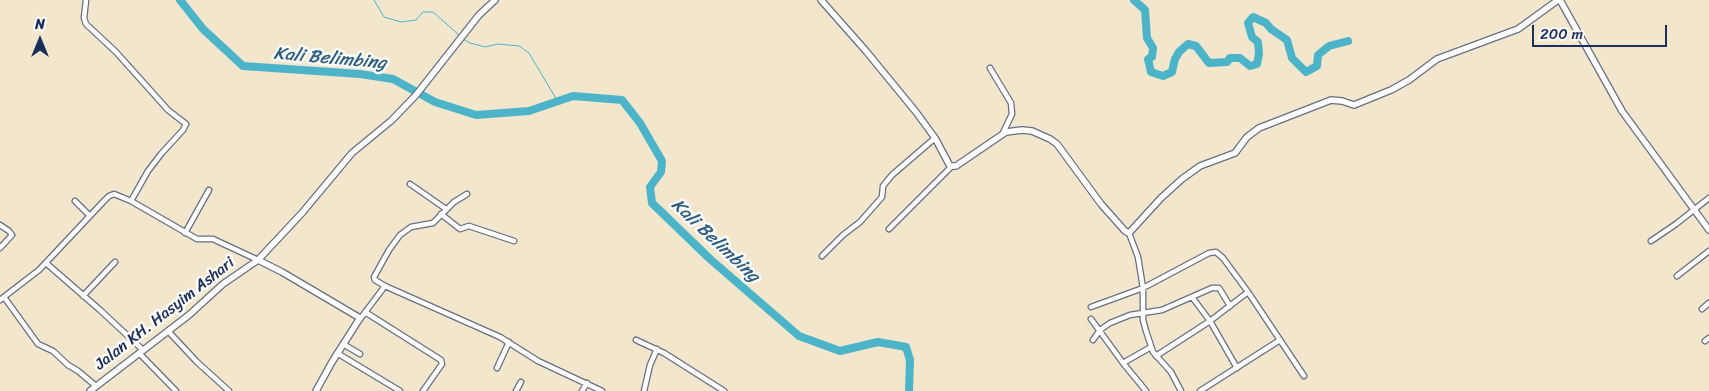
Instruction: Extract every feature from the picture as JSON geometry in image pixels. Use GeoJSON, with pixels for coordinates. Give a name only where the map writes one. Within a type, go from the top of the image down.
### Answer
{"type":"FeatureCollection","features":[{"type":"Feature","properties":{"kind":"street"},"geometry":{"type":"LineString","coordinates":[[86,0],[84,18],[86,24],[116,52],[164,106],[186,124],[148,171],[131,201]]}},
{"type":"Feature","properties":{"kind":"street","name":"Jalan KH. Hasyim Ashari"},"geometry":{"type":"LineString","coordinates":[[90,391],[168,331],[223,284],[258,260],[302,213],[352,153],[392,120],[417,94],[479,15],[495,0]]}},
{"type":"Feature","properties":{"kind":"street"},"geometry":{"type":"LineString","coordinates":[[821,0],[866,50],[935,138],[951,167]]}},
{"type":"Feature","properties":{"kind":"street"},"geometry":{"type":"LineString","coordinates":[[1129,233],[1182,179],[1200,166],[1235,153],[1247,137],[1259,128],[1331,100],[1354,105],[1391,90],[1409,80],[1437,59],[1518,29],[1559,0],[1622,111],[1709,230]]}},
{"type":"Feature","properties":{"kind":"street"},"geometry":{"type":"LineString","coordinates":[[990,68],[1011,102],[1012,114],[1003,134]]}},
{"type":"Feature","properties":{"kind":"street"},"geometry":{"type":"LineString","coordinates":[[888,229],[951,167],[977,153],[1003,134],[1012,130],[1032,131],[1050,139],[1057,144],[1101,204],[1129,233],[1138,257],[1143,288],[1144,324],[1151,346],[1156,356],[1171,372],[1181,391]]}},
{"type":"Feature","properties":{"kind":"street"},"geometry":{"type":"LineString","coordinates":[[822,256],[860,222],[882,198],[883,186],[892,175],[935,138]]}},
{"type":"Feature","properties":{"kind":"street"},"geometry":{"type":"LineString","coordinates":[[410,184],[446,209]]}},
{"type":"Feature","properties":{"kind":"street"},"geometry":{"type":"LineString","coordinates":[[185,233],[209,190]]}},
{"type":"Feature","properties":{"kind":"street"},"geometry":{"type":"LineString","coordinates":[[96,386],[52,351],[38,344],[2,299],[31,278],[46,264],[107,198],[113,194],[131,201],[199,240],[213,239],[282,272],[360,319]]}},
{"type":"Feature","properties":{"kind":"street"},"geometry":{"type":"LineString","coordinates":[[467,194],[457,199],[430,224],[411,228],[400,235],[389,250],[374,277],[375,280],[509,342],[538,361],[602,391]]}},
{"type":"Feature","properties":{"kind":"street"},"geometry":{"type":"LineString","coordinates":[[1651,241],[1709,198]]}},
{"type":"Feature","properties":{"kind":"street"},"geometry":{"type":"LineString","coordinates":[[75,202],[90,216]]}},
{"type":"Feature","properties":{"kind":"street"},"geometry":{"type":"LineString","coordinates":[[441,214],[460,229],[469,226],[514,241]]}},
{"type":"Feature","properties":{"kind":"street"},"geometry":{"type":"LineString","coordinates":[[0,225],[12,235],[0,248]]}},
{"type":"Feature","properties":{"kind":"street"},"geometry":{"type":"LineString","coordinates":[[1677,276],[1709,251]]}},
{"type":"Feature","properties":{"kind":"street"},"geometry":{"type":"LineString","coordinates":[[1090,307],[1143,288],[1213,252],[1220,254],[1248,292],[1304,376]]}},
{"type":"Feature","properties":{"kind":"street"},"geometry":{"type":"LineString","coordinates":[[83,296],[115,262]]}},
{"type":"Feature","properties":{"kind":"street"},"geometry":{"type":"LineString","coordinates":[[46,264],[83,296],[141,352],[176,391]]}},
{"type":"Feature","properties":{"kind":"street"},"geometry":{"type":"LineString","coordinates":[[316,391],[337,353],[385,286]]}},
{"type":"Feature","properties":{"kind":"street"},"geometry":{"type":"LineString","coordinates":[[1093,340],[1104,326],[1117,320],[1162,310],[1216,287],[1222,292],[1230,306]]}},
{"type":"Feature","properties":{"kind":"street"},"geometry":{"type":"LineString","coordinates":[[1156,356],[1210,321],[1248,292]]}},
{"type":"Feature","properties":{"kind":"street"},"geometry":{"type":"LineString","coordinates":[[1192,297],[1210,321],[1237,368]]}},
{"type":"Feature","properties":{"kind":"street"},"geometry":{"type":"LineString","coordinates":[[1702,309],[1709,303]]}},
{"type":"Feature","properties":{"kind":"street"},"geometry":{"type":"LineString","coordinates":[[365,312],[441,360],[442,364],[423,391]]}},
{"type":"Feature","properties":{"kind":"street"},"geometry":{"type":"LineString","coordinates":[[1091,319],[1146,391]]}},
{"type":"Feature","properties":{"kind":"street"},"geometry":{"type":"LineString","coordinates":[[168,331],[197,362],[229,391]]}},
{"type":"Feature","properties":{"kind":"street"},"geometry":{"type":"LineString","coordinates":[[636,340],[657,349],[703,376],[724,391]]}},
{"type":"Feature","properties":{"kind":"street"},"geometry":{"type":"LineString","coordinates":[[1200,391],[1280,340]]}},
{"type":"Feature","properties":{"kind":"street"},"geometry":{"type":"LineString","coordinates":[[497,368],[509,342]]}},
{"type":"Feature","properties":{"kind":"street"},"geometry":{"type":"LineString","coordinates":[[344,344],[360,354]]}},
{"type":"Feature","properties":{"kind":"street"},"geometry":{"type":"LineString","coordinates":[[1123,363],[1151,346]]}},
{"type":"Feature","properties":{"kind":"street"},"geometry":{"type":"LineString","coordinates":[[644,391],[650,365],[657,349]]}},
{"type":"Feature","properties":{"kind":"street"},"geometry":{"type":"LineString","coordinates":[[337,353],[400,391]]}},
{"type":"Feature","properties":{"kind":"street"},"geometry":{"type":"LineString","coordinates":[[516,391],[521,382]]}},
{"type":"Feature","properties":{"kind":"street"},"geometry":{"type":"LineString","coordinates":[[582,391],[587,383]]}},
{"type":"Feature","properties":{"kind":"waterway","name":"Kali Belimbing"},"geometry":{"type":"LineString","coordinates":[[180,0],[203,29],[243,66],[360,74],[393,79],[435,102],[476,115],[529,111],[573,96],[622,100],[640,123],[662,161],[661,172],[650,187],[652,203],[710,259],[799,336],[840,351],[878,342],[906,347],[910,360],[909,391]]}},
{"type":"Feature","properties":{"kind":"waterway"},"geometry":{"type":"LineString","coordinates":[[374,0],[384,17],[401,22],[416,20],[423,12],[433,12],[460,36]]}},
{"type":"Feature","properties":{"kind":"waterway"},"geometry":{"type":"LineString","coordinates":[[1134,0],[1145,10],[1147,38],[1153,48],[1152,57],[1148,59],[1151,72],[1163,76],[1172,72],[1175,59],[1179,52],[1188,44],[1196,46],[1209,63],[1227,62],[1230,58],[1240,58],[1250,66],[1257,64],[1259,54],[1258,42],[1252,37],[1248,23],[1253,17],[1266,23],[1271,29],[1287,40],[1292,58],[1306,72],[1317,66],[1318,55],[1329,46],[1348,41]]}},
{"type":"Feature","properties":{"kind":"waterway"},"geometry":{"type":"LineString","coordinates":[[463,39],[485,47],[498,44],[519,46],[529,53],[558,102]]}}]}
